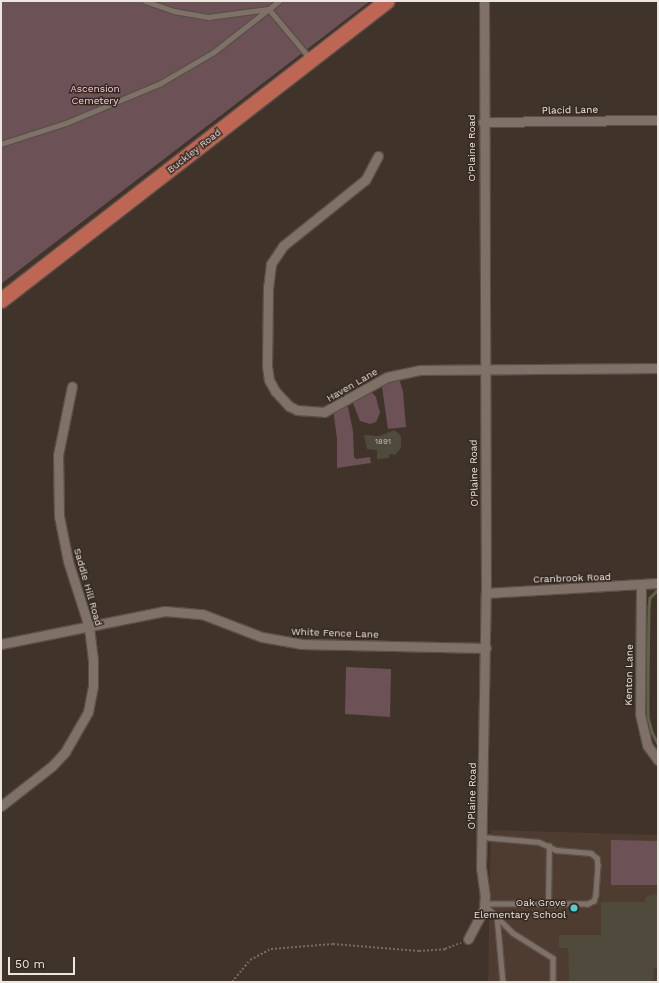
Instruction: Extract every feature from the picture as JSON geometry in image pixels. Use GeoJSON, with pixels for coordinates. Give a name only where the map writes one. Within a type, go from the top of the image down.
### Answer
{"type":"FeatureCollection","features":[{"type":"Feature","properties":{"kind":"main road","name":"Buckley Road"},"geometry":{"type":"LineString","coordinates":[[1,300],[387,1]]}},
{"type":"Feature","properties":{"kind":"street","name":"O'Plaine Road"},"geometry":{"type":"LineString","coordinates":[[468,939],[484,910],[481,867],[486,648],[483,122],[484,1]]}},
{"type":"Feature","properties":{"kind":"street","name":"Placid Lane"},"geometry":{"type":"LineString","coordinates":[[483,122],[658,120]]}},
{"type":"Feature","properties":{"kind":"street","name":"Haven Lane"},"geometry":{"type":"LineString","coordinates":[[378,156],[365,180],[283,246],[271,264],[268,287],[267,366],[269,380],[275,391],[296,410],[324,412],[387,377],[420,370],[658,368]]}},
{"type":"Feature","properties":{"kind":"street","name":"Saddle Hill Road"},"geometry":{"type":"LineString","coordinates":[[1,806],[52,766],[77,735],[88,712],[92,686],[93,660],[89,627],[68,561],[59,516],[58,455],[72,386]]}},
{"type":"Feature","properties":{"kind":"street","name":"Cranbrook Road"},"geometry":{"type":"LineString","coordinates":[[486,593],[641,586],[658,583]]}},
{"type":"Feature","properties":{"kind":"street","name":"Kenton Lane"},"geometry":{"type":"LineString","coordinates":[[641,586],[640,714],[647,745],[658,760]]}},
{"type":"Feature","properties":{"kind":"street","name":"White Fence Lane"},"geometry":{"type":"LineString","coordinates":[[1,644],[89,627],[140,614],[185,611],[202,614],[262,637],[300,644],[486,648]]}},
{"type":"Feature","properties":{"kind":"lane"},"geometry":{"type":"LineString","coordinates":[[145,1],[174,12],[208,17],[270,9]]}},
{"type":"Feature","properties":{"kind":"lane"},"geometry":{"type":"LineString","coordinates":[[1,144],[66,123],[161,83],[214,52],[279,1]]}},
{"type":"Feature","properties":{"kind":"lane"},"geometry":{"type":"LineString","coordinates":[[270,9],[312,60]]}},
{"type":"Feature","properties":{"kind":"lane"},"geometry":{"type":"LineString","coordinates":[[482,837],[539,842],[556,850],[591,853],[597,858],[598,865],[594,901],[577,905],[548,903],[484,904]]}},
{"type":"Feature","properties":{"kind":"lane"},"geometry":{"type":"LineString","coordinates":[[548,903],[549,846]]}},
{"type":"Feature","properties":{"kind":"lane"},"geometry":{"type":"LineString","coordinates":[[484,904],[513,933],[553,958],[553,982]]}},
{"type":"Feature","properties":{"kind":"lane"},"geometry":{"type":"LineString","coordinates":[[496,915],[501,942],[503,982]]}},
{"type":"Feature","properties":{"kind":"path"},"geometry":{"type":"LineString","coordinates":[[232,982],[250,960],[271,949],[333,944],[419,951],[445,950],[468,939]]}},
{"type":"Feature","properties":{"kind":"shaded area","name":"Oak Grove Elementary School"},"geometry":{"type":"Polygon","coordinates":[[[491,830],[658,835],[658,982],[488,982],[491,830]]]}},
{"type":"Feature","properties":{"kind":"green space","name":"Ascension Cemetery"},"geometry":{"type":"Polygon","coordinates":[[[1,1],[370,1],[1,284],[1,1]]]}},
{"type":"Feature","properties":{"kind":"green space"},"geometry":{"type":"Polygon","coordinates":[[[398,374],[403,392],[406,427],[388,429],[381,380],[398,374]]]}},
{"type":"Feature","properties":{"kind":"green space"},"geometry":{"type":"Polygon","coordinates":[[[367,387],[376,397],[380,413],[376,422],[370,424],[360,421],[352,397],[367,387]]]}},
{"type":"Feature","properties":{"kind":"green space"},"geometry":{"type":"Polygon","coordinates":[[[344,404],[348,407],[353,431],[354,457],[356,459],[370,457],[371,463],[337,468],[337,439],[333,409],[344,404]]]}},
{"type":"Feature","properties":{"kind":"green space"},"geometry":{"type":"Polygon","coordinates":[[[346,667],[391,669],[390,717],[345,714],[346,667]]]}},
{"type":"Feature","properties":{"kind":"green space"},"geometry":{"type":"Polygon","coordinates":[[[611,840],[658,841],[658,885],[611,885],[611,840]]]}},
{"type":"Feature","properties":{"kind":"building"},"geometry":{"type":"Polygon","coordinates":[[[395,430],[401,436],[401,448],[395,455],[389,454],[389,458],[377,459],[377,450],[367,449],[364,435],[379,436],[395,430]]]}},
{"type":"Feature","properties":{"kind":"building"},"geometry":{"type":"Polygon","coordinates":[[[654,894],[658,895],[658,968],[654,968],[653,982],[569,982],[568,948],[559,948],[559,935],[601,935],[601,902],[644,902],[647,896],[654,894]]]}},
{"type":"Feature","properties":{"kind":"waterway"},"geometry":{"type":"LineString","coordinates":[[658,590],[650,598],[649,607],[648,689],[648,717],[652,732],[658,744]]}},
{"type":"Feature","properties":{"kind":"place","name":"Oak Grove Elementary School"},"geometry":{"type":"Point","coordinates":[574,908]}}]}
